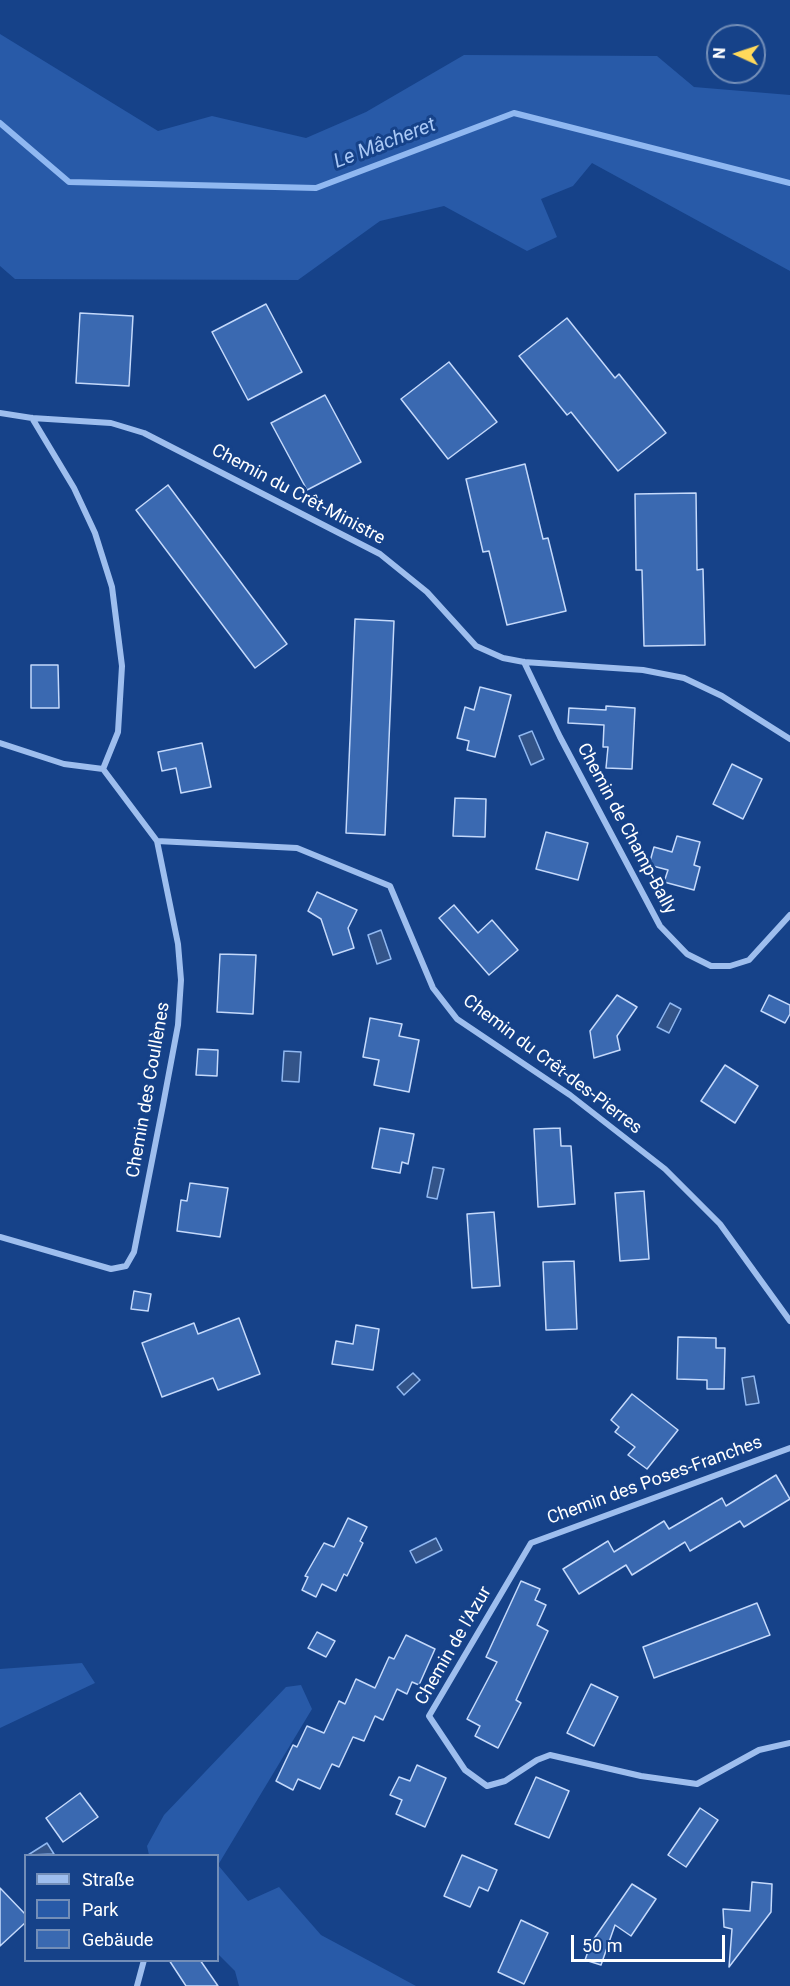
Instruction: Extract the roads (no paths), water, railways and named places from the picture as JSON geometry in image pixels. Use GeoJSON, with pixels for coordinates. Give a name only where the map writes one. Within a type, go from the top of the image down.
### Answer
{"type":"FeatureCollection","features":[{"type":"Feature","properties":{"kind":"street","name":"Chemin du Crêt-Ministre"},"geometry":{"type":"LineString","coordinates":[[0,413],[32,418],[111,423],[144,433],[174,446],[380,554],[427,592],[477,646],[503,658],[524,662],[643,670],[684,678],[722,696],[790,739]]}},
{"type":"Feature","properties":{"kind":"street"},"geometry":{"type":"LineString","coordinates":[[0,743],[64,764],[103,769],[118,732],[122,666],[112,587],[95,534],[74,488],[32,418]]}},
{"type":"Feature","properties":{"kind":"street","name":"Chemin de Champ-Bally"},"geometry":{"type":"LineString","coordinates":[[524,662],[560,737],[660,926],[687,954],[711,966],[730,966],[749,960],[790,915]]}},
{"type":"Feature","properties":{"kind":"street","name":"Chemin des Coullènes"},"geometry":{"type":"LineString","coordinates":[[0,1237],[111,1269],[126,1266],[134,1252],[178,1025],[181,980],[178,944],[157,841],[103,769]]}},
{"type":"Feature","properties":{"kind":"street","name":"Chemin du Crêt-des-Pierres"},"geometry":{"type":"LineString","coordinates":[[157,841],[297,848],[390,886],[433,988],[457,1019],[570,1095],[665,1169],[720,1224],[790,1321]]}},
{"type":"Feature","properties":{"kind":"street","name":"Chemin des Poses-Franches"},"geometry":{"type":"LineString","coordinates":[[531,1543],[790,1448]]}},
{"type":"Feature","properties":{"kind":"street","name":"Chemin de l'Azur"},"geometry":{"type":"LineString","coordinates":[[531,1543],[429,1716],[465,1770],[488,1786],[505,1780],[537,1760],[550,1755],[641,1776],[697,1784],[759,1750],[790,1743]]}},
{"type":"Feature","properties":{"kind":"street"},"geometry":{"type":"LineString","coordinates":[[137,1986],[143,1962]]}},
{"type":"Feature","properties":{"kind":"waterway","name":"Le Mâcheret"},"geometry":{"type":"LineString","coordinates":[[0,123],[69,182],[316,188],[514,113],[790,183]]}}]}
